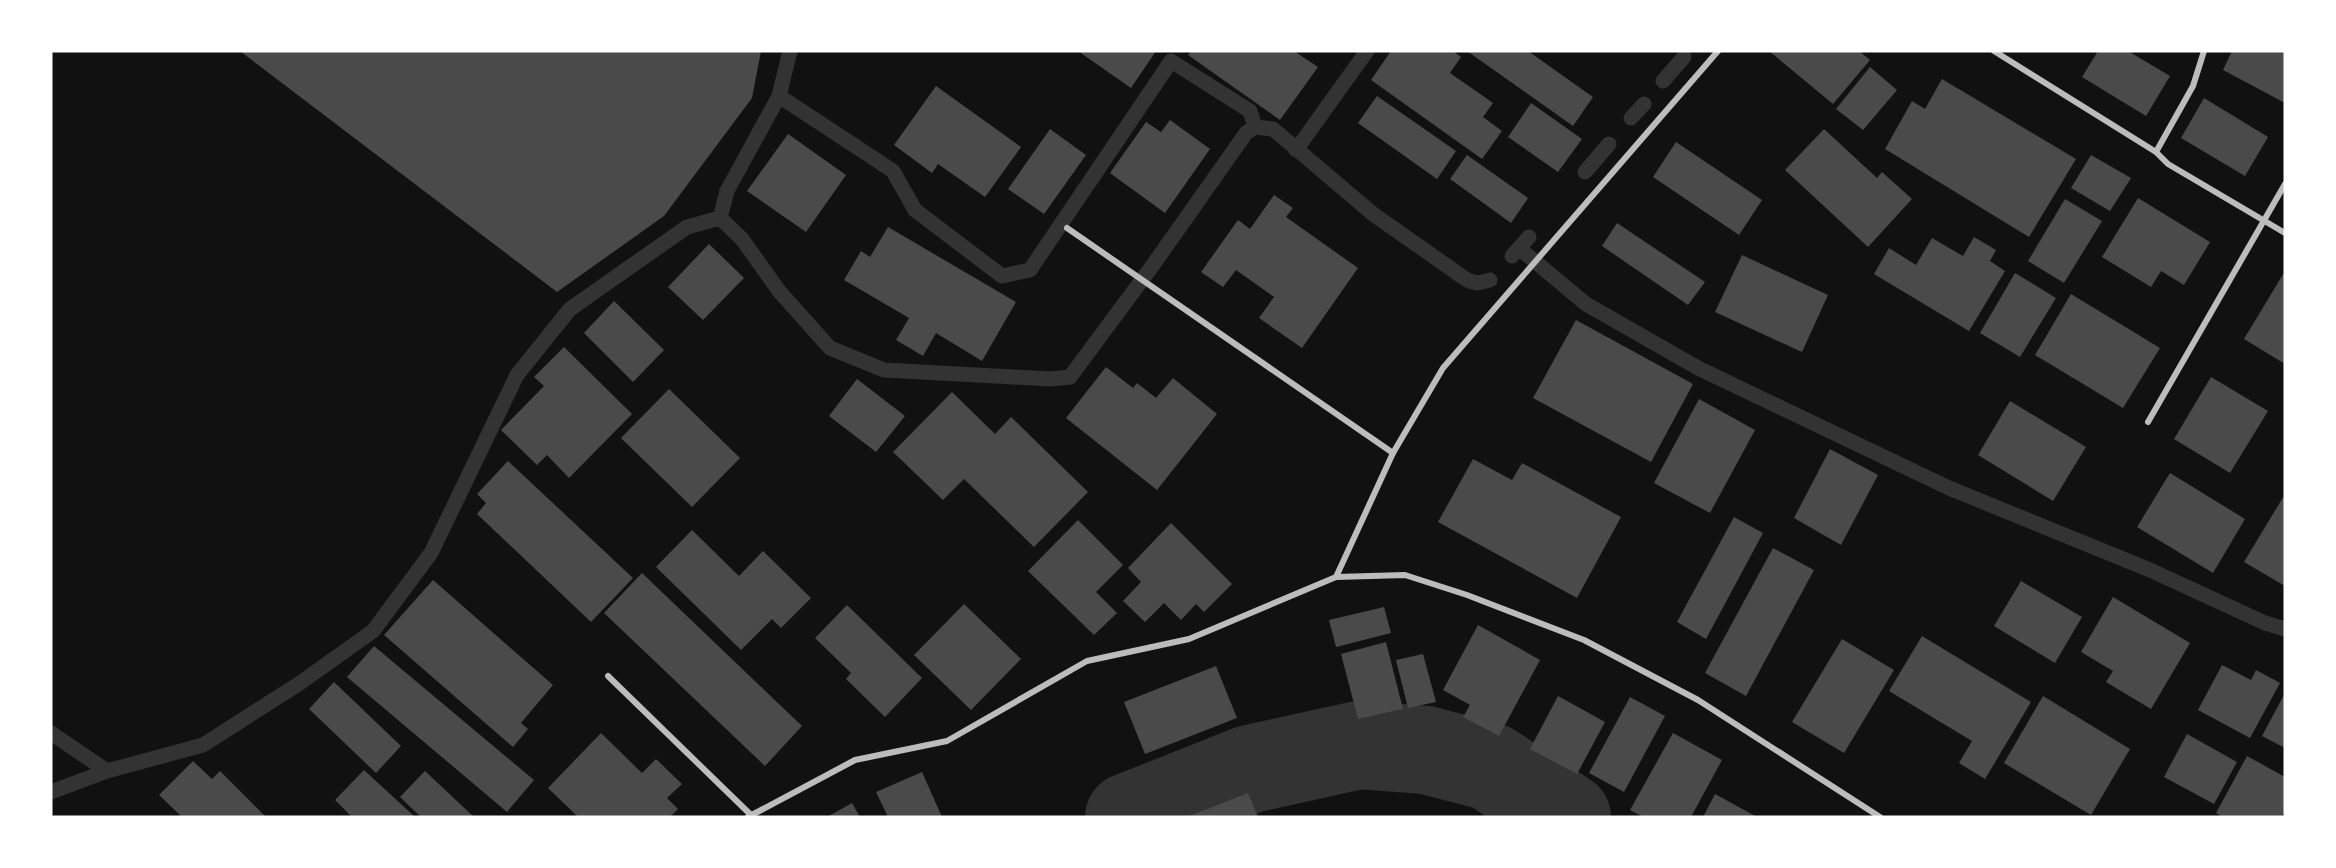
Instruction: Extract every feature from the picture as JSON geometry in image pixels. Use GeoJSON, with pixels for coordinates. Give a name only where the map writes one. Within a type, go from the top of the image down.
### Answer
{"type":"FeatureCollection","features":[{"type":"Feature","properties":{"kind":"street"},"geometry":{"type":"LineString","coordinates":[[1336,577],[1393,453],[1443,368],[1718,51]]}},
{"type":"Feature","properties":{"kind":"street"},"geometry":{"type":"LineString","coordinates":[[1994,51],[2156,152],[2168,164],[2285,233]]}},
{"type":"Feature","properties":{"kind":"street"},"geometry":{"type":"LineString","coordinates":[[2156,152],[2193,86],[2205,51]]}},
{"type":"Feature","properties":{"kind":"street"},"geometry":{"type":"LineString","coordinates":[[2148,422],[2285,184]]}},
{"type":"Feature","properties":{"kind":"street"},"geometry":{"type":"LineString","coordinates":[[1067,228],[1393,453]]}},
{"type":"Feature","properties":{"kind":"street"},"geometry":{"type":"LineString","coordinates":[[608,676],[749,816],[855,760],[947,741],[1087,661],[1189,639],[1336,577],[1405,575],[1467,595],[1584,640],[1698,700],[1880,817]]}},
{"type":"Feature","properties":{"kind":"building"},"geometry":{"type":"Polygon","coordinates":[[[240,51],[761,51],[752,98],[664,216],[557,292],[240,51]]]}},
{"type":"Feature","properties":{"kind":"building"},"geometry":{"type":"Polygon","coordinates":[[[1078,51],[1156,51],[1131,88],[1078,51]]]}},
{"type":"Feature","properties":{"kind":"building"},"geometry":{"type":"Polygon","coordinates":[[[1191,51],[1294,51],[1318,67],[1280,120],[1188,55],[1191,51]]]}},
{"type":"Feature","properties":{"kind":"building"},"geometry":{"type":"Polygon","coordinates":[[[1391,51],[1453,51],[1461,57],[1450,73],[1493,103],[1483,117],[1502,131],[1482,159],[1371,80],[1391,51]]]}},
{"type":"Feature","properties":{"kind":"building"},"geometry":{"type":"Polygon","coordinates":[[[1467,51],[1528,51],[1593,97],[1573,126],[1467,51]]]}},
{"type":"Feature","properties":{"kind":"building"},"geometry":{"type":"Polygon","coordinates":[[[1769,51],[1859,51],[1870,60],[1833,104],[1769,51]]]}},
{"type":"Feature","properties":{"kind":"building"},"geometry":{"type":"Polygon","coordinates":[[[2098,51],[2128,51],[2170,76],[2146,116],[2082,77],[2098,51]]]}},
{"type":"Feature","properties":{"kind":"building"},"geometry":{"type":"Polygon","coordinates":[[[2232,51],[2285,51],[2285,103],[2223,70],[2232,51]]]}},
{"type":"Feature","properties":{"kind":"building"},"geometry":{"type":"Polygon","coordinates":[[[1870,67],[1897,90],[1863,130],[1836,109],[1870,67]]]}},
{"type":"Feature","properties":{"kind":"building"},"geometry":{"type":"Polygon","coordinates":[[[1942,79],[2076,159],[2029,237],[1885,149],[1912,101],[1925,109],[1942,79]]]}},
{"type":"Feature","properties":{"kind":"building"},"geometry":{"type":"Polygon","coordinates":[[[936,86],[1021,147],[985,197],[938,164],[932,173],[894,145],[936,86]]]}},
{"type":"Feature","properties":{"kind":"building"},"geometry":{"type":"Polygon","coordinates":[[[1377,96],[1456,151],[1437,179],[1358,123],[1377,96]]]}},
{"type":"Feature","properties":{"kind":"building"},"geometry":{"type":"Polygon","coordinates":[[[2204,98],[2268,137],[2245,176],[2181,138],[2204,98]]]}},
{"type":"Feature","properties":{"kind":"building"},"geometry":{"type":"Polygon","coordinates":[[[1531,103],[1582,139],[1558,172],[1508,137],[1531,103]]]}},
{"type":"Feature","properties":{"kind":"building"},"geometry":{"type":"Polygon","coordinates":[[[1170,120],[1210,149],[1165,213],[1110,173],[1146,122],[1161,132],[1170,120]]]}},
{"type":"Feature","properties":{"kind":"building"},"geometry":{"type":"Polygon","coordinates":[[[1050,129],[1086,155],[1044,214],[1008,189],[1050,129]]]}},
{"type":"Feature","properties":{"kind":"building"},"geometry":{"type":"Polygon","coordinates":[[[1824,129],[1877,178],[1882,172],[1912,199],[1868,247],[1785,170],[1824,129]]]}},
{"type":"Feature","properties":{"kind":"building"},"geometry":{"type":"Polygon","coordinates":[[[788,134],[846,175],[806,232],[747,191],[788,134]]]}},
{"type":"Feature","properties":{"kind":"building"},"geometry":{"type":"Polygon","coordinates":[[[1676,142],[1762,200],[1739,235],[1653,177],[1676,142]]]}},
{"type":"Feature","properties":{"kind":"building"},"geometry":{"type":"Polygon","coordinates":[[[1467,155],[1528,198],[1511,223],[1450,179],[1467,155]]]}},
{"type":"Feature","properties":{"kind":"building"},"geometry":{"type":"Polygon","coordinates":[[[2091,155],[2131,178],[2110,211],[2071,188],[2091,155]]]}},
{"type":"Feature","properties":{"kind":"building"},"geometry":{"type":"Polygon","coordinates":[[[1274,195],[1293,208],[1286,217],[1358,268],[1302,348],[1259,318],[1274,297],[1236,270],[1223,287],[1201,272],[1238,220],[1250,229],[1274,195]]]}},
{"type":"Feature","properties":{"kind":"building"},"geometry":{"type":"Polygon","coordinates":[[[2138,198],[2210,242],[2184,285],[2161,271],[2151,287],[2102,257],[2138,198]]]}},
{"type":"Feature","properties":{"kind":"building"},"geometry":{"type":"Polygon","coordinates":[[[2065,199],[2102,221],[2064,283],[2028,261],[2065,199]]]}},
{"type":"Feature","properties":{"kind":"building"},"geometry":{"type":"Polygon","coordinates":[[[1617,223],[1705,282],[1688,305],[1602,246],[1617,223]]]}},
{"type":"Feature","properties":{"kind":"building"},"geometry":{"type":"Polygon","coordinates":[[[888,227],[1016,302],[982,361],[936,333],[923,356],[896,340],[909,318],[844,280],[861,251],[870,257],[888,227]]]}},
{"type":"Feature","properties":{"kind":"building"},"geometry":{"type":"Polygon","coordinates":[[[1974,237],[1996,250],[1990,261],[2005,271],[1969,331],[1874,274],[1889,248],[1916,265],[1932,238],[1963,256],[1974,237]]]}},
{"type":"Feature","properties":{"kind":"building"},"geometry":{"type":"Polygon","coordinates":[[[709,244],[744,278],[703,320],[668,287],[709,244]]]}},
{"type":"Feature","properties":{"kind":"building"},"geometry":{"type":"Polygon","coordinates":[[[1742,255],[1828,295],[1802,352],[1715,312],[1742,255]]]}},
{"type":"Feature","properties":{"kind":"building"},"geometry":{"type":"Polygon","coordinates":[[[2285,271],[2285,364],[2244,339],[2285,271]]]}},
{"type":"Feature","properties":{"kind":"building"},"geometry":{"type":"Polygon","coordinates":[[[2015,273],[2056,298],[2020,357],[1980,333],[2015,273]]]}},
{"type":"Feature","properties":{"kind":"building"},"geometry":{"type":"Polygon","coordinates":[[[2071,294],[2160,348],[2123,408],[2035,355],[2071,294]]]}},
{"type":"Feature","properties":{"kind":"building"},"geometry":{"type":"Polygon","coordinates":[[[614,301],[664,350],[633,382],[584,333],[614,301]]]}},
{"type":"Feature","properties":{"kind":"building"},"geometry":{"type":"Polygon","coordinates":[[[1576,320],[1693,384],[1651,462],[1533,398],[1576,320]]]}},
{"type":"Feature","properties":{"kind":"building"},"geometry":{"type":"Polygon","coordinates":[[[564,347],[632,414],[569,478],[547,455],[537,465],[501,430],[544,386],[534,377],[564,347]]]}},
{"type":"Feature","properties":{"kind":"building"},"geometry":{"type":"Polygon","coordinates":[[[1106,367],[1133,388],[1137,383],[1156,398],[1173,378],[1217,414],[1157,490],[1066,418],[1106,367]]]}},
{"type":"Feature","properties":{"kind":"building"},"geometry":{"type":"Polygon","coordinates":[[[2211,377],[2268,411],[2230,473],[2174,439],[2211,377]]]}},
{"type":"Feature","properties":{"kind":"building"},"geometry":{"type":"Polygon","coordinates":[[[857,379],[905,416],[876,452],[829,416],[857,379]]]}},
{"type":"Feature","properties":{"kind":"building"},"geometry":{"type":"Polygon","coordinates":[[[669,389],[740,458],[692,507],[621,438],[669,389]]]}},
{"type":"Feature","properties":{"kind":"building"},"geometry":{"type":"Polygon","coordinates":[[[952,392],[995,434],[1011,417],[1088,492],[1034,547],[964,479],[943,500],[893,452],[952,392]]]}},
{"type":"Feature","properties":{"kind":"building"},"geometry":{"type":"Polygon","coordinates":[[[1699,399],[1755,430],[1710,513],[1654,483],[1699,399]]]}},
{"type":"Feature","properties":{"kind":"building"},"geometry":{"type":"Polygon","coordinates":[[[2010,401],[2086,447],[2053,501],[1978,455],[2010,401]]]}},
{"type":"Feature","properties":{"kind":"building"},"geometry":{"type":"Polygon","coordinates":[[[1830,449],[1878,475],[1841,545],[1794,518],[1830,449]]]}},
{"type":"Feature","properties":{"kind":"building"},"geometry":{"type":"Polygon","coordinates":[[[1473,459],[1512,480],[1522,463],[1621,517],[1577,598],[1438,522],[1473,459]]]}},
{"type":"Feature","properties":{"kind":"building"},"geometry":{"type":"Polygon","coordinates":[[[508,461],[633,578],[591,622],[477,514],[486,503],[477,494],[508,461]]]}},
{"type":"Feature","properties":{"kind":"building"},"geometry":{"type":"Polygon","coordinates":[[[2170,473],[2245,519],[2213,573],[2137,527],[2170,473]]]}},
{"type":"Feature","properties":{"kind":"building"},"geometry":{"type":"Polygon","coordinates":[[[2285,494],[2285,586],[2244,562],[2285,494]]]}},
{"type":"Feature","properties":{"kind":"building"},"geometry":{"type":"Polygon","coordinates":[[[1734,517],[1763,533],[1706,639],[1677,622],[1734,517]]]}},
{"type":"Feature","properties":{"kind":"building"},"geometry":{"type":"Polygon","coordinates":[[[1078,520],[1123,565],[1096,592],[1117,613],[1094,635],[1028,571],[1078,520]]]}},
{"type":"Feature","properties":{"kind":"building"},"geometry":{"type":"Polygon","coordinates":[[[1171,523],[1232,584],[1204,612],[1196,604],[1181,620],[1164,603],[1145,622],[1123,601],[1141,582],[1128,568],[1171,523]]]}},
{"type":"Feature","properties":{"kind":"building"},"geometry":{"type":"Polygon","coordinates":[[[692,530],[739,576],[763,551],[811,598],[781,628],[772,619],[741,650],[656,567],[692,530]]]}},
{"type":"Feature","properties":{"kind":"building"},"geometry":{"type":"Polygon","coordinates":[[[1773,548],[1814,570],[1746,696],[1705,673],[1773,548]]]}},
{"type":"Feature","properties":{"kind":"building"},"geometry":{"type":"Polygon","coordinates":[[[642,573],[802,726],[765,766],[604,613],[642,573]]]}},
{"type":"Feature","properties":{"kind":"building"},"geometry":{"type":"Polygon","coordinates":[[[433,580],[553,685],[521,723],[528,729],[513,747],[384,635],[433,580]]]}},
{"type":"Feature","properties":{"kind":"building"},"geometry":{"type":"Polygon","coordinates":[[[2021,581],[2082,617],[2055,663],[1994,626],[2021,581]]]}},
{"type":"Feature","properties":{"kind":"building"},"geometry":{"type":"Polygon","coordinates":[[[2113,597],[2190,643],[2151,709],[2106,682],[2113,671],[2081,652],[2113,597]]]}},
{"type":"Feature","properties":{"kind":"building"},"geometry":{"type":"Polygon","coordinates":[[[964,604],[1021,659],[971,710],[914,655],[964,604]]]}},
{"type":"Feature","properties":{"kind":"building"},"geometry":{"type":"Polygon","coordinates":[[[847,605],[922,678],[885,717],[846,679],[851,673],[815,638],[847,605]]]}},
{"type":"Feature","properties":{"kind":"building"},"geometry":{"type":"Polygon","coordinates":[[[1384,607],[1391,633],[1336,647],[1329,620],[1384,607]]]}},
{"type":"Feature","properties":{"kind":"building"},"geometry":{"type":"Polygon","coordinates":[[[1478,625],[1540,660],[1499,736],[1463,717],[1470,705],[1443,690],[1478,625]]]}},
{"type":"Feature","properties":{"kind":"building"},"geometry":{"type":"Polygon","coordinates":[[[1922,636],[2031,702],[1985,779],[1959,763],[1972,741],[1889,691],[1922,636]]]}},
{"type":"Feature","properties":{"kind":"building"},"geometry":{"type":"Polygon","coordinates":[[[1842,639],[1894,670],[1844,753],[1792,722],[1842,639]]]}},
{"type":"Feature","properties":{"kind":"building"},"geometry":{"type":"Polygon","coordinates":[[[1386,642],[1403,709],[1358,719],[1341,654],[1386,642]]]}},
{"type":"Feature","properties":{"kind":"building"},"geometry":{"type":"Polygon","coordinates":[[[374,646],[534,780],[507,812],[347,677],[374,646]]]}},
{"type":"Feature","properties":{"kind":"building"},"geometry":{"type":"Polygon","coordinates":[[[1423,654],[1436,702],[1408,708],[1396,660],[1423,654]]]}},
{"type":"Feature","properties":{"kind":"building"},"geometry":{"type":"Polygon","coordinates":[[[2222,665],[2251,680],[2256,670],[2280,683],[2250,738],[2198,710],[2222,665]]]}},
{"type":"Feature","properties":{"kind":"building"},"geometry":{"type":"Polygon","coordinates":[[[1216,666],[1237,718],[1145,754],[1124,702],[1216,666]]]}},
{"type":"Feature","properties":{"kind":"building"},"geometry":{"type":"Polygon","coordinates":[[[334,682],[401,746],[376,773],[309,709],[334,682]]]}},
{"type":"Feature","properties":{"kind":"building"},"geometry":{"type":"Polygon","coordinates":[[[2285,693],[2285,748],[2262,736],[2285,693]]]}},
{"type":"Feature","properties":{"kind":"building"},"geometry":{"type":"Polygon","coordinates":[[[1558,696],[1605,722],[1577,774],[1530,749],[1558,696]]]}},
{"type":"Feature","properties":{"kind":"building"},"geometry":{"type":"Polygon","coordinates":[[[2043,696],[2130,749],[2091,815],[2004,763],[2043,696]]]}},
{"type":"Feature","properties":{"kind":"building"},"geometry":{"type":"Polygon","coordinates":[[[1630,697],[1665,716],[1624,792],[1589,773],[1630,697]]]}},
{"type":"Feature","properties":{"kind":"building"},"geometry":{"type":"Polygon","coordinates":[[[601,733],[642,773],[656,759],[682,784],[667,798],[678,809],[670,817],[578,817],[548,788],[601,733]]]}},
{"type":"Feature","properties":{"kind":"building"},"geometry":{"type":"Polygon","coordinates":[[[1673,733],[1722,760],[1691,817],[1643,817],[1630,810],[1673,733]]]}},
{"type":"Feature","properties":{"kind":"building"},"geometry":{"type":"Polygon","coordinates":[[[2187,734],[2237,762],[2214,804],[2164,777],[2187,734]]]}},
{"type":"Feature","properties":{"kind":"building"},"geometry":{"type":"Polygon","coordinates":[[[2247,756],[2285,777],[2285,811],[2282,817],[2223,817],[2216,813],[2247,756]]]}},
{"type":"Feature","properties":{"kind":"building"},"geometry":{"type":"Polygon","coordinates":[[[193,761],[212,779],[220,771],[266,817],[182,817],[159,795],[193,761]]]}},
{"type":"Feature","properties":{"kind":"building"},"geometry":{"type":"Polygon","coordinates":[[[364,770],[415,817],[352,817],[335,800],[364,770]]]}},
{"type":"Feature","properties":{"kind":"building"},"geometry":{"type":"Polygon","coordinates":[[[425,771],[474,817],[421,817],[400,797],[425,771]]]}},
{"type":"Feature","properties":{"kind":"building"},"geometry":{"type":"Polygon","coordinates":[[[922,772],[942,817],[888,817],[876,792],[922,772]]]}},
{"type":"Feature","properties":{"kind":"building"},"geometry":{"type":"Polygon","coordinates":[[[1248,793],[1258,817],[1187,817],[1248,793]]]}},
{"type":"Feature","properties":{"kind":"building"},"geometry":{"type":"Polygon","coordinates":[[[1715,794],[1757,817],[1703,817],[1715,794]]]}},
{"type":"Feature","properties":{"kind":"building"},"geometry":{"type":"Polygon","coordinates":[[[852,803],[860,817],[827,817],[852,803]]]}},
{"type":"Feature","properties":{"kind":"waterway"},"geometry":{"type":"LineString","coordinates":[[720,218],[727,191],[779,96],[790,51]]}},
{"type":"Feature","properties":{"kind":"waterway"},"geometry":{"type":"LineString","coordinates":[[1296,150],[1367,51]]}},
{"type":"Feature","properties":{"kind":"waterway"},"geometry":{"type":"LineString","coordinates":[[1663,81],[1684,57]]}},
{"type":"Feature","properties":{"kind":"waterway"},"geometry":{"type":"LineString","coordinates":[[779,96],[893,171],[915,210],[1002,276],[1030,270],[1171,61],[1250,111],[1255,127]]}},
{"type":"Feature","properties":{"kind":"waterway"},"geometry":{"type":"LineString","coordinates":[[1631,118],[1644,104]]}},
{"type":"Feature","properties":{"kind":"waterway"},"geometry":{"type":"LineString","coordinates":[[720,218],[742,239],[779,291],[830,348],[884,370],[1051,379],[1070,377],[1246,133],[1255,127],[1273,129],[1373,214],[1467,280],[1477,283],[1490,280]]}},
{"type":"Feature","properties":{"kind":"waterway"},"geometry":{"type":"LineString","coordinates":[[1585,172],[1609,144]]}},
{"type":"Feature","properties":{"kind":"waterway"},"geometry":{"type":"LineString","coordinates":[[51,792],[107,771],[203,745],[300,683],[373,631],[431,553],[517,375],[570,309],[687,227],[720,218]]}},
{"type":"Feature","properties":{"kind":"waterway"},"geometry":{"type":"LineString","coordinates":[[1512,256],[1529,237]]}},
{"type":"Feature","properties":{"kind":"waterway"},"geometry":{"type":"LineString","coordinates":[[1520,249],[1586,304],[1698,368],[1949,488],[2150,570],[2265,623],[2285,629]]}},
{"type":"Feature","properties":{"kind":"waterway"},"geometry":{"type":"LineString","coordinates":[[51,733],[107,771]]}},
{"type":"Feature","properties":{"kind":"waterway"},"geometry":{"type":"LineString","coordinates":[[1129,817],[1250,769],[1359,745],[1426,750],[1491,767],[1567,817]]}}]}
